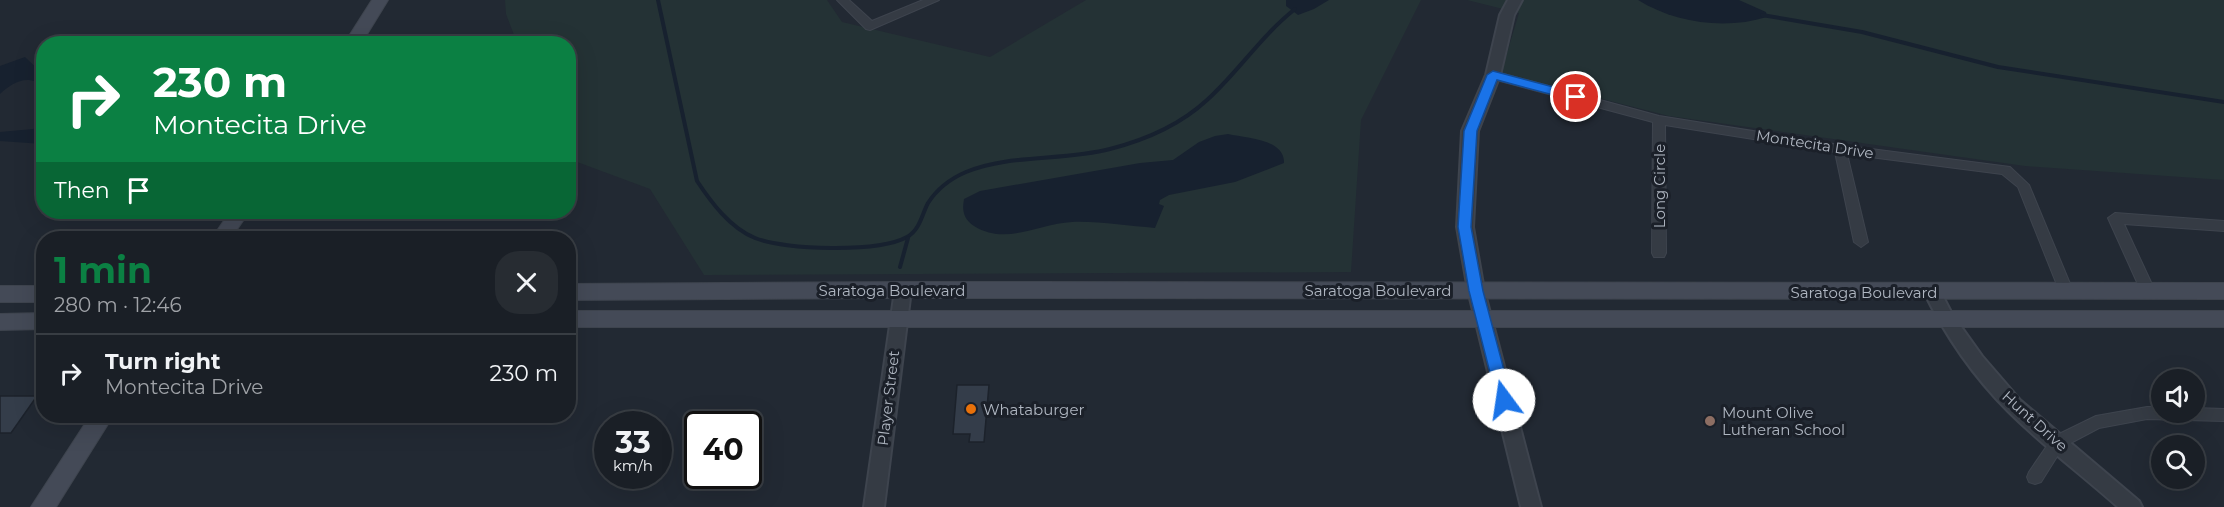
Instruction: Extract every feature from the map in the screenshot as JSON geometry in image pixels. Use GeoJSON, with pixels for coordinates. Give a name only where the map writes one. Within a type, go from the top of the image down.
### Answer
{"type":"FeatureCollection","features":[{"type":"Feature","properties":{"kind":"main road"},"geometry":{"type":"LineString","coordinates":[[357,36],[380,0]]}},
{"type":"Feature","properties":{"kind":"main road","name":"Saratoga Boulevard"},"geometry":{"type":"LineString","coordinates":[[576,292],[2224,291]]}},
{"type":"Feature","properties":{"kind":"main road"},"geometry":{"type":"LineString","coordinates":[[0,294],[36,294]]}},
{"type":"Feature","properties":{"kind":"main road","name":"Saratoga Boulevard"},"geometry":{"type":"LineString","coordinates":[[576,319],[2224,319]]}},
{"type":"Feature","properties":{"kind":"main road"},"geometry":{"type":"LineString","coordinates":[[0,322],[36,321]]}},
{"type":"Feature","properties":{"kind":"main road"},"geometry":{"type":"LineString","coordinates":[[43,507],[97,423]]}},
{"type":"Feature","properties":{"kind":"street"},"geometry":{"type":"LineString","coordinates":[[843,0],[870,26],[933,0]]}},
{"type":"Feature","properties":{"kind":"street"},"geometry":{"type":"LineString","coordinates":[[1515,0],[1505,8],[1493,75],[1470,131],[1465,227],[1476,291],[1531,507]]}},
{"type":"Feature","properties":{"kind":"street","name":"Montecita Drive"},"geometry":{"type":"LineString","coordinates":[[1493,75],[1659,120],[1840,149],[2006,171],[2023,185],[2066,291]]}},
{"type":"Feature","properties":{"kind":"street","name":"Long Circle"},"geometry":{"type":"LineString","coordinates":[[1659,120],[1659,253]]}},
{"type":"Feature","properties":{"kind":"street"},"geometry":{"type":"LineString","coordinates":[[1840,149],[1861,242]]}},
{"type":"Feature","properties":{"kind":"street"},"geometry":{"type":"LineString","coordinates":[[2148,291],[2115,218],[2224,226]]}},
{"type":"Feature","properties":{"kind":"street","name":"Player Street"},"geometry":{"type":"LineString","coordinates":[[874,507],[903,290]]}},
{"type":"Feature","properties":{"kind":"street","name":"Hunt Drive"},"geometry":{"type":"LineString","coordinates":[[1932,292],[1946,319],[1976,361],[2014,405],[2132,507]]}},
{"type":"Feature","properties":{"kind":"street"},"geometry":{"type":"LineString","coordinates":[[2035,477],[2058,442],[2096,422],[2147,414],[2224,415]]}},
{"type":"Feature","properties":{"kind":"shaded area"},"geometry":{"type":"Polygon","coordinates":[[[505,0],[827,0],[842,22],[990,57],[1086,0],[1421,0],[1361,120],[1351,272],[704,275],[650,189],[576,162],[576,36],[514,36],[506,14],[505,0]]]}},
{"type":"Feature","properties":{"kind":"shaded area"},"geometry":{"type":"Polygon","coordinates":[[[1467,0],[2224,0],[2224,180],[2025,166],[1669,116],[1501,73],[1519,13],[1467,0]]]}},
{"type":"Feature","properties":{"kind":"water"},"geometry":{"type":"Polygon","coordinates":[[[1286,0],[1329,0],[1298,15],[1286,6],[1286,0]]]}},
{"type":"Feature","properties":{"kind":"water"},"geometry":{"type":"Polygon","coordinates":[[[1638,0],[1739,0],[1766,12],[1767,17],[1734,23],[1701,22],[1668,14],[1638,0]]]}},
{"type":"Feature","properties":{"kind":"water"},"geometry":{"type":"Polygon","coordinates":[[[25,57],[36,67],[36,82],[22,81],[0,94],[0,66],[25,57]]]}},
{"type":"Feature","properties":{"kind":"water"},"geometry":{"type":"Polygon","coordinates":[[[36,128],[36,144],[0,141],[0,132],[36,128]]]}},
{"type":"Feature","properties":{"kind":"water"},"geometry":{"type":"Polygon","coordinates":[[[1228,134],[1271,144],[1283,155],[1284,163],[1235,182],[1169,195],[1160,200],[1159,204],[1164,206],[1155,228],[1072,222],[1010,234],[998,234],[986,232],[974,226],[964,214],[964,199],[980,191],[1140,163],[1173,160],[1199,142],[1228,134]]]}},
{"type":"Feature","properties":{"kind":"building","name":"Whataburger"},"geometry":{"type":"Polygon","coordinates":[[[957,385],[989,385],[984,442],[969,442],[970,434],[953,434],[957,385]]]}},
{"type":"Feature","properties":{"kind":"building"},"geometry":{"type":"Polygon","coordinates":[[[0,396],[36,396],[11,433],[0,433],[0,396]]]}},
{"type":"Feature","properties":{"kind":"waterway"},"geometry":{"type":"LineString","coordinates":[[658,0],[697,181],[702,189],[729,221],[746,234],[787,245],[831,248],[875,246],[907,237],[918,226],[928,203],[936,193],[950,181],[966,172],[1000,162],[1092,153],[1110,149],[1136,141],[1174,124],[1207,100],[1271,31],[1295,9]]}},
{"type":"Feature","properties":{"kind":"waterway"},"geometry":{"type":"LineString","coordinates":[[1762,15],[1862,32],[1998,67],[2224,102]]}},
{"type":"Feature","properties":{"kind":"waterway"},"geometry":{"type":"LineString","coordinates":[[900,267],[908,238]]}},
{"type":"Feature","properties":{"kind":"place","name":"Whataburger"},"geometry":{"type":"Point","coordinates":[971,409]}},
{"type":"Feature","properties":{"kind":"place","name":"Mount Olive Lutheran School"},"geometry":{"type":"Point","coordinates":[1710,421]}},
{"type":"Feature","properties":{"kind":"route"},"geometry":{"type":"LineString","coordinates":[[1504,400],[1476,291],[1465,227],[1470,131],[1493,75],[1576,97]]}}]}
